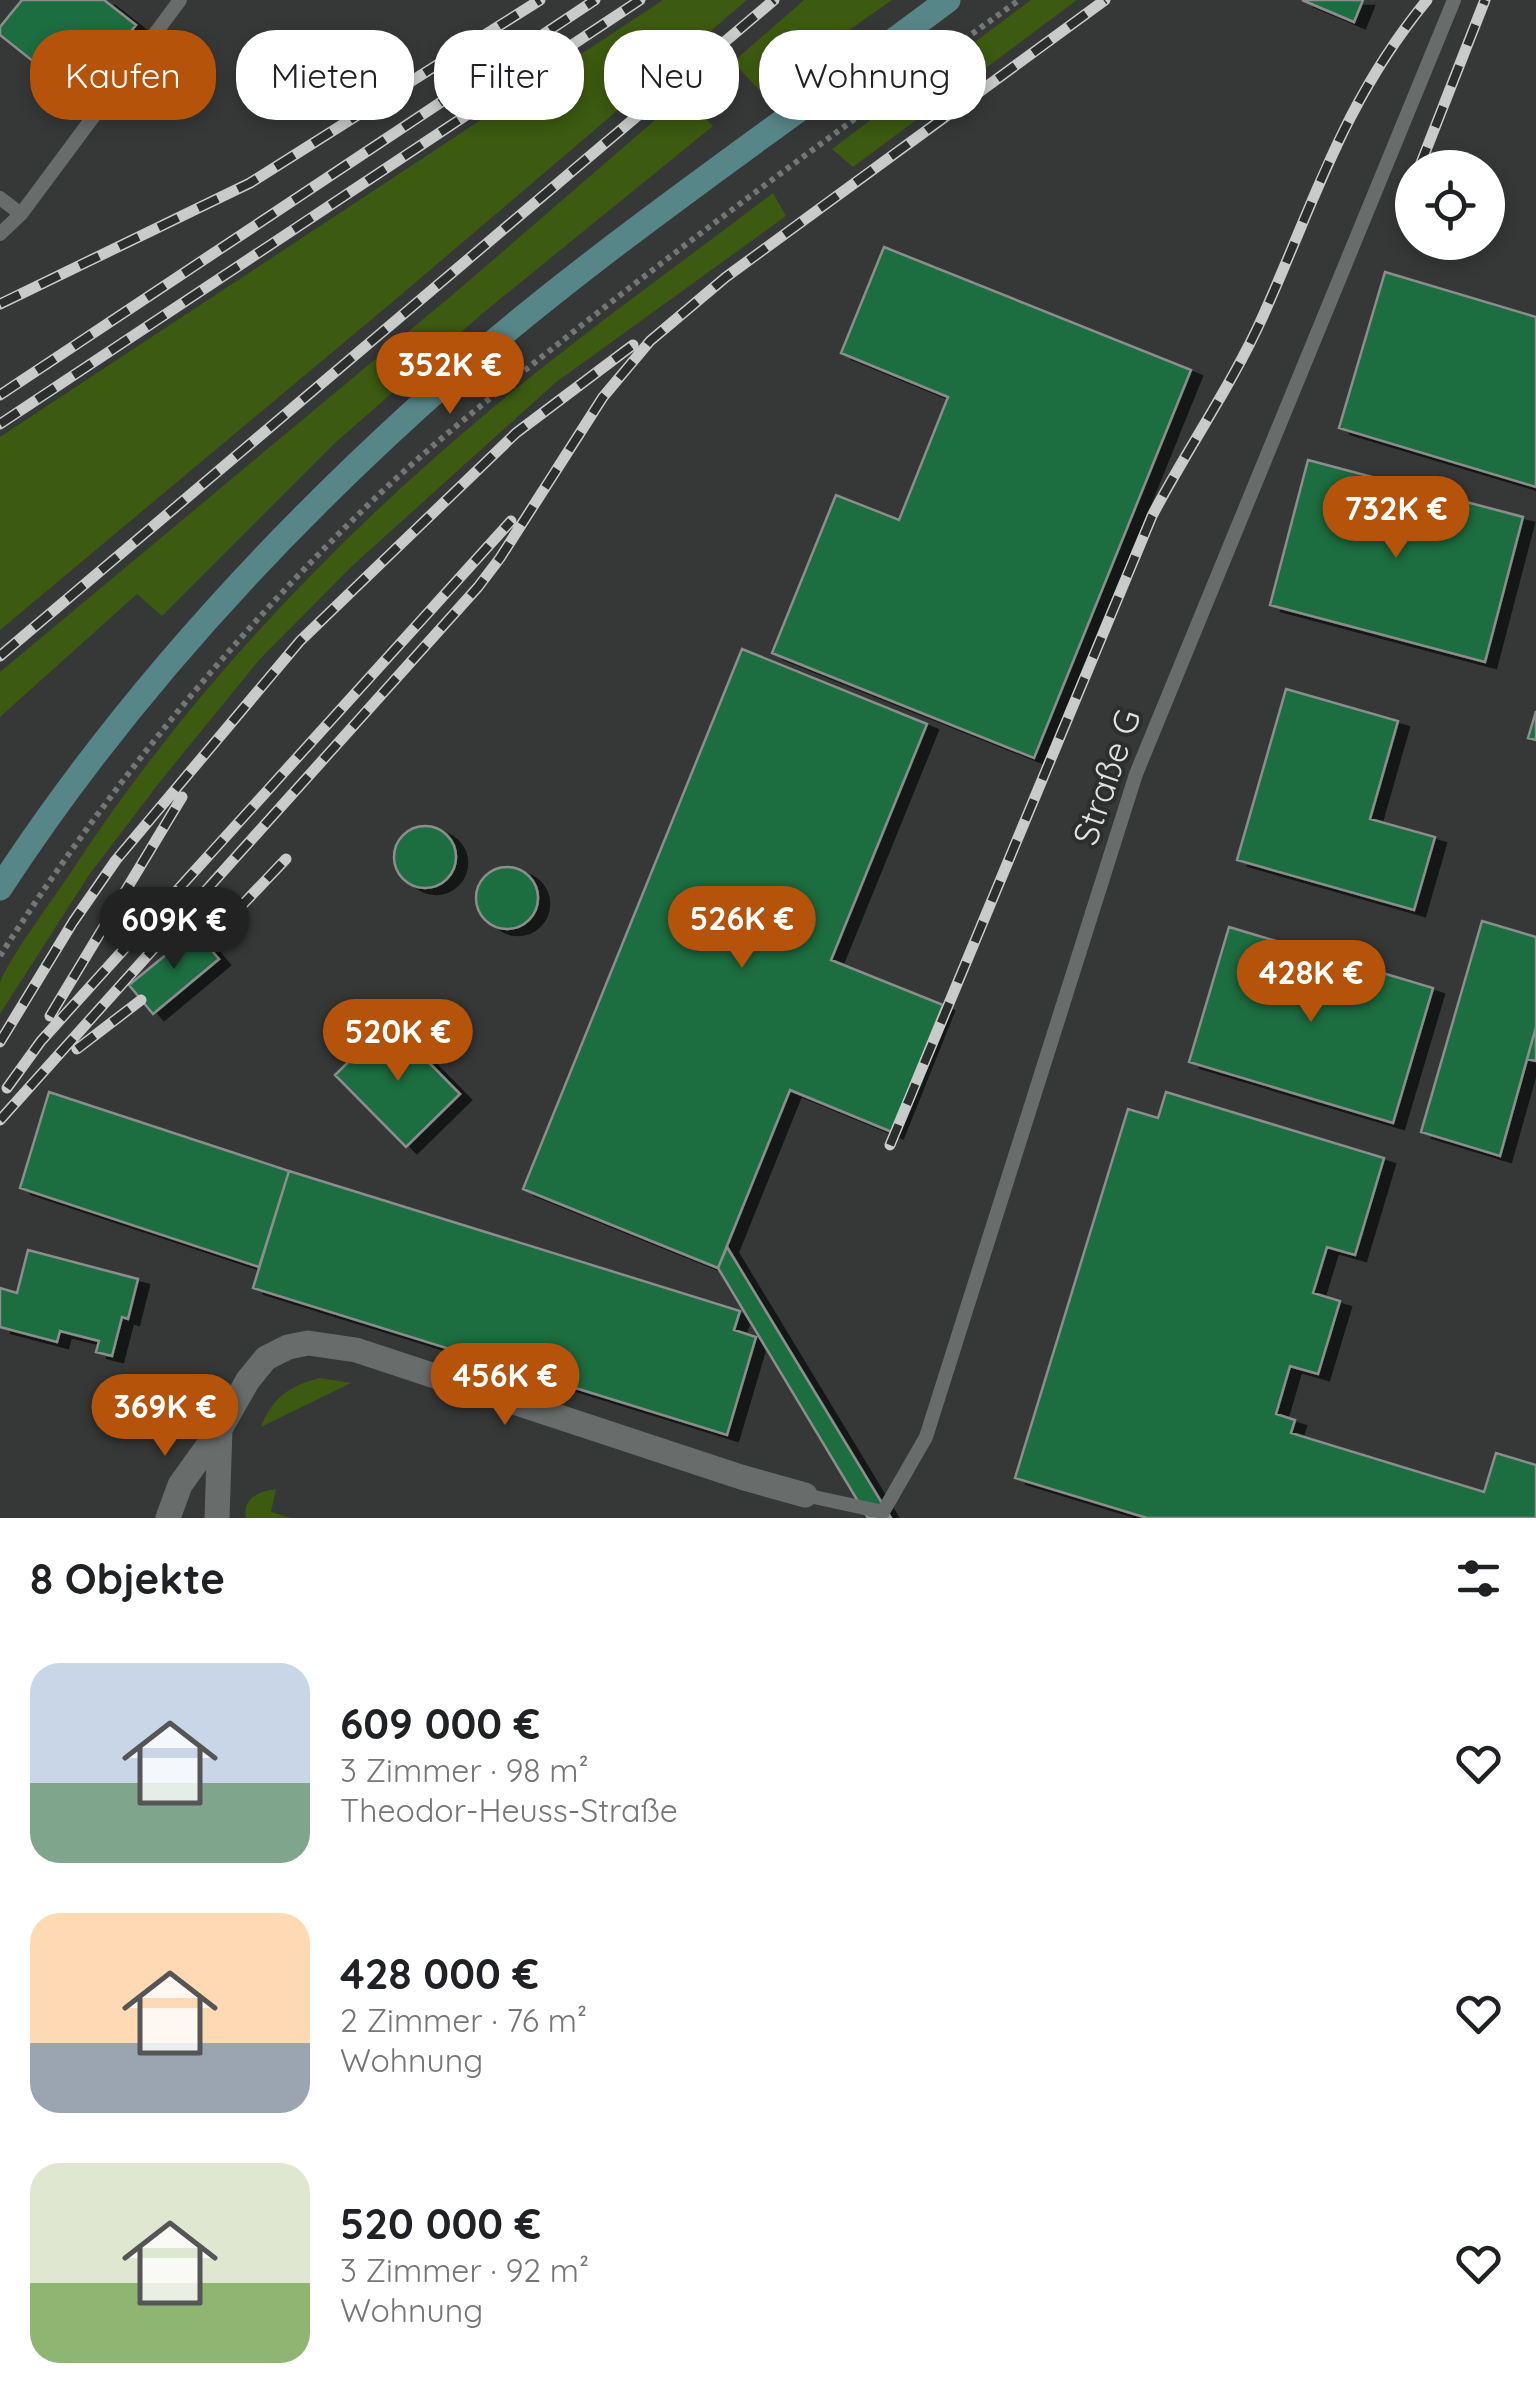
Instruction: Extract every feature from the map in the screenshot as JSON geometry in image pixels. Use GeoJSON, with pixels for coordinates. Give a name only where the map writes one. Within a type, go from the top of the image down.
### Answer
{"type":"FeatureCollection","features":[{"type":"Feature","properties":{"kind":"main road"},"geometry":{"type":"LineString","coordinates":[[0,888],[98,748],[174,654],[256,564],[416,408],[642,226],[948,0]]}},
{"type":"Feature","properties":{"kind":"street"},"geometry":{"type":"LineString","coordinates":[[168,1518],[180,1485],[220,1429],[248,1380],[266,1358],[308,1343],[356,1350],[742,1478],[805,1495]]}},
{"type":"Feature","properties":{"kind":"street"},"geometry":{"type":"LineString","coordinates":[[217,1518],[220,1429]]}},
{"type":"Feature","properties":{"kind":"lane"},"geometry":{"type":"LineString","coordinates":[[0,234],[20,214],[180,0]]}},
{"type":"Feature","properties":{"kind":"lane","name":"Straße G"},"geometry":{"type":"LineString","coordinates":[[805,1495],[883,1512],[926,1438],[1136,774],[1454,0]]}},
{"type":"Feature","properties":{"kind":"lane"},"geometry":{"type":"LineString","coordinates":[[0,198],[20,214]]}},
{"type":"Feature","properties":{"kind":"path"},"geometry":{"type":"LineString","coordinates":[[0,956],[136,760],[261,615],[370,504],[472,412],[668,256],[1020,0]]}},
{"type":"Feature","properties":{"kind":"green space"},"geometry":{"type":"Polygon","coordinates":[[[663,0],[747,0],[712,30],[617,30],[663,0]]]}},
{"type":"Feature","properties":{"kind":"green space"},"geometry":{"type":"Polygon","coordinates":[[[804,0],[892,0],[849,30],[770,30],[804,0]]]}},
{"type":"Feature","properties":{"kind":"green space"},"geometry":{"type":"Polygon","coordinates":[[[1031,0],[1077,0],[986,68],[986,34],[1031,0]]]}},
{"type":"Feature","properties":{"kind":"green space"},"geometry":{"type":"Polygon","coordinates":[[[604,39],[606,120],[0,630],[0,437],[481,120],[584,120],[584,52],[604,39]]]}},
{"type":"Feature","properties":{"kind":"green space"},"geometry":{"type":"Polygon","coordinates":[[[759,39],[759,90],[739,68],[739,57],[759,39]]]}},
{"type":"Feature","properties":{"kind":"green space"},"geometry":{"type":"Polygon","coordinates":[[[655,120],[707,120],[713,126],[483,313],[335,443],[162,616],[137,594],[0,717],[0,672],[457,291],[655,120]]]}},
{"type":"Feature","properties":{"kind":"green space"},"geometry":{"type":"Polygon","coordinates":[[[871,120],[916,120],[853,167],[832,149],[871,120]]]}},
{"type":"Feature","properties":{"kind":"green space"},"geometry":{"type":"Polygon","coordinates":[[[773,193],[786,216],[555,383],[351,567],[259,660],[89,875],[0,1014],[3,975],[118,803],[171,734],[285,602],[410,479],[476,422],[773,193]]]}},
{"type":"Feature","properties":{"kind":"green space"},"geometry":{"type":"Polygon","coordinates":[[[320,1378],[351,1383],[261,1427],[283,1394],[320,1378]]]}},
{"type":"Feature","properties":{"kind":"green space"},"geometry":{"type":"Polygon","coordinates":[[[276,1489],[271,1512],[291,1518],[246,1518],[250,1501],[258,1494],[276,1489]]]}},
{"type":"Feature","properties":{"kind":"building"},"geometry":{"type":"Polygon","coordinates":[[[22,0],[104,0],[136,25],[132,30],[30,30],[30,59],[0,35],[0,27],[22,0]]]}},
{"type":"Feature","properties":{"kind":"building"},"geometry":{"type":"Polygon","coordinates":[[[1302,0],[1363,0],[1354,22],[1302,0]]]}},
{"type":"Feature","properties":{"kind":"building"},"geometry":{"type":"Polygon","coordinates":[[[884,247],[1191,370],[1034,758],[772,653],[836,495],[899,520],[948,397],[841,353],[884,247]]]}},
{"type":"Feature","properties":{"kind":"building"},"geometry":{"type":"Polygon","coordinates":[[[1385,272],[1536,317],[1536,487],[1339,428],[1385,272]]]}},
{"type":"Feature","properties":{"kind":"building"},"geometry":{"type":"Polygon","coordinates":[[[1308,460],[1523,517],[1485,662],[1270,605],[1308,460]]]}},
{"type":"Feature","properties":{"kind":"building"},"geometry":{"type":"Polygon","coordinates":[[[742,649],[927,724],[831,960],[943,1005],[892,1132],[790,1090],[718,1268],[523,1189],[742,649]]]}},
{"type":"Feature","properties":{"kind":"building"},"geometry":{"type":"Polygon","coordinates":[[[1286,689],[1398,721],[1370,819],[1435,837],[1414,910],[1237,860],[1286,689]]]}},
{"type":"Feature","properties":{"kind":"building"},"geometry":{"type":"Polygon","coordinates":[[[1536,711],[1536,740],[1528,738],[1536,711]]]}},
{"type":"Feature","properties":{"kind":"building"},"geometry":{"type":"Polygon","coordinates":[[[425,826],[447,835],[456,857],[447,879],[425,888],[403,879],[394,857],[403,835],[425,826]]]}},
{"type":"Feature","properties":{"kind":"building"},"geometry":{"type":"Polygon","coordinates":[[[507,867],[529,876],[538,898],[529,920],[507,929],[485,920],[476,898],[485,876],[507,867]]]}},
{"type":"Feature","properties":{"kind":"building"},"geometry":{"type":"Polygon","coordinates":[[[1482,921],[1536,937],[1536,1027],[1500,1156],[1421,1132],[1482,921]]]}},
{"type":"Feature","properties":{"kind":"building"},"geometry":{"type":"Polygon","coordinates":[[[1229,927],[1433,988],[1393,1123],[1189,1062],[1229,927]]]}},
{"type":"Feature","properties":{"kind":"building"},"geometry":{"type":"Polygon","coordinates":[[[195,931],[219,959],[153,1014],[129,985],[195,931]]]}},
{"type":"Feature","properties":{"kind":"building"},"geometry":{"type":"Polygon","coordinates":[[[389,1022],[460,1094],[406,1147],[335,1075],[389,1022]]]}},
{"type":"Feature","properties":{"kind":"building"},"geometry":{"type":"Polygon","coordinates":[[[1536,1027],[1536,1061],[1527,1059],[1536,1027]]]}},
{"type":"Feature","properties":{"kind":"building"},"geometry":{"type":"Polygon","coordinates":[[[49,1092],[289,1171],[259,1267],[20,1188],[49,1092]]]}},
{"type":"Feature","properties":{"kind":"building"},"geometry":{"type":"Polygon","coordinates":[[[1166,1092],[1384,1158],[1355,1255],[1327,1247],[1313,1293],[1340,1301],[1318,1374],[1290,1366],[1276,1414],[1295,1420],[1291,1433],[1484,1492],[1496,1453],[1536,1465],[1536,1518],[1147,1518],[1015,1478],[1128,1109],[1158,1118],[1166,1092]]]}},
{"type":"Feature","properties":{"kind":"building"},"geometry":{"type":"Polygon","coordinates":[[[289,1171],[740,1311],[734,1330],[756,1337],[727,1435],[253,1288],[289,1171]]]}},
{"type":"Feature","properties":{"kind":"building"},"geometry":{"type":"Polygon","coordinates":[[[727,1247],[891,1518],[868,1518],[718,1268],[727,1247]]]}},
{"type":"Feature","properties":{"kind":"building"},"geometry":{"type":"Polygon","coordinates":[[[28,1250],[138,1279],[128,1319],[122,1317],[112,1356],[96,1352],[99,1341],[60,1331],[57,1342],[0,1327],[0,1288],[17,1293],[28,1250]]]}},
{"type":"Feature","properties":{"kind":"railway"},"geometry":{"type":"LineString","coordinates":[[0,304],[250,183],[540,0]]}},
{"type":"Feature","properties":{"kind":"railway"},"geometry":{"type":"LineString","coordinates":[[0,395],[595,0]]}},
{"type":"Feature","properties":{"kind":"railway"},"geometry":{"type":"LineString","coordinates":[[0,424],[640,0]]}},
{"type":"Feature","properties":{"kind":"railway"},"geometry":{"type":"LineString","coordinates":[[0,656],[774,0]]}},
{"type":"Feature","properties":{"kind":"railway"},"geometry":{"type":"LineString","coordinates":[[0,1120],[478,587],[603,397],[650,341],[726,277],[1105,0]]}},
{"type":"Feature","properties":{"kind":"railway"},"geometry":{"type":"LineString","coordinates":[[890,1145],[1152,516],[1251,342],[1352,114],[1398,38],[1427,0]]}},
{"type":"Feature","properties":{"kind":"railway"},"geometry":{"type":"LineString","coordinates":[[1426,150],[1485,0]]}},
{"type":"Feature","properties":{"kind":"railway"},"geometry":{"type":"LineString","coordinates":[[0,1042],[116,860],[300,641],[516,433],[633,345]]}},
{"type":"Feature","properties":{"kind":"railway"},"geometry":{"type":"LineString","coordinates":[[7,1088],[41,1041],[511,521]]}},
{"type":"Feature","properties":{"kind":"railway"},"geometry":{"type":"LineString","coordinates":[[50,1016],[182,797]]}},
{"type":"Feature","properties":{"kind":"railway"},"geometry":{"type":"LineString","coordinates":[[206,943],[286,859]]}},
{"type":"Feature","properties":{"kind":"railway"},"geometry":{"type":"LineString","coordinates":[[77,1049],[141,1000]]}}]}
